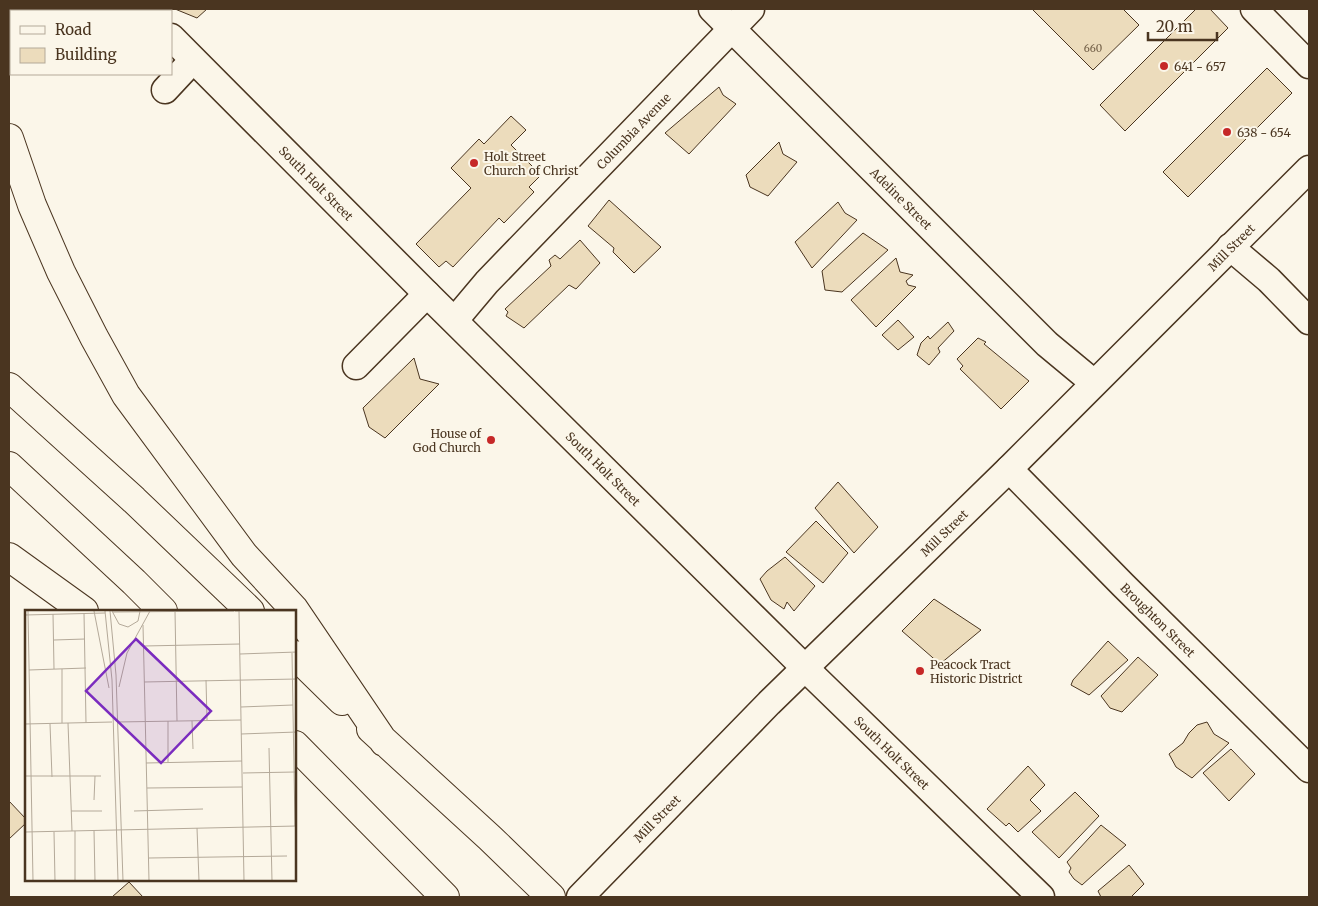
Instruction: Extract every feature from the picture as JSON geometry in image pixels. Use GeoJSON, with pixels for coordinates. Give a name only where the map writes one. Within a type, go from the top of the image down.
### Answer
{"type":"FeatureCollection","features":[{"type":"Feature","properties":{"kind":"highway"},"geometry":{"type":"LineString","coordinates":[[9,138],[32,205],[61,272],[126,395],[244,555],[295,610]]}},
{"type":"Feature","properties":{"kind":"highway"},"geometry":{"type":"LineString","coordinates":[[9,387],[134,500],[249,610]]}},
{"type":"Feature","properties":{"kind":"highway"},"geometry":{"type":"LineString","coordinates":[[9,466],[162,610]]}},
{"type":"Feature","properties":{"kind":"highway"},"geometry":{"type":"LineString","coordinates":[[9,557],[83,610]]}},
{"type":"Feature","properties":{"kind":"highway"},"geometry":{"type":"LineString","coordinates":[[296,612],[384,742]]}},
{"type":"Feature","properties":{"kind":"highway"},"geometry":{"type":"LineString","coordinates":[[296,656],[384,742],[490,838],[551,897]]}},
{"type":"Feature","properties":{"kind":"highway"},"geometry":{"type":"LineString","coordinates":[[296,746],[441,894]]}},
{"type":"Feature","properties":{"kind":"highway"},"geometry":{"type":"LineString","coordinates":[[296,763],[349,800]]}},
{"type":"Feature","properties":{"kind":"street","name":"Adeline Street"},"geometry":{"type":"LineString","coordinates":[[712,9],[1047,344],[1094,383]]}},
{"type":"Feature","properties":{"kind":"street","name":"Columbia Avenue"},"geometry":{"type":"LineString","coordinates":[[455,320],[487,282],[751,9]]}},
{"type":"Feature","properties":{"kind":"street"},"geometry":{"type":"LineString","coordinates":[[1254,9],[1309,65]]}},
{"type":"Feature","properties":{"kind":"street","name":"South Holt Street"},"geometry":{"type":"LineString","coordinates":[[172,38],[426,294],[455,320],[805,668],[1040,897]]}},
{"type":"Feature","properties":{"kind":"street"},"geometry":{"type":"LineString","coordinates":[[165,90],[193,60]]}},
{"type":"Feature","properties":{"kind":"street","name":"Mill Street"},"geometry":{"type":"LineString","coordinates":[[580,897],[769,703],[1008,470],[1309,169]]}},
{"type":"Feature","properties":{"kind":"street"},"geometry":{"type":"LineString","coordinates":[[1230,248],[1269,280],[1309,321]]}},
{"type":"Feature","properties":{"kind":"street"},"geometry":{"type":"LineString","coordinates":[[356,366],[426,294]]}},
{"type":"Feature","properties":{"kind":"street","name":"Broughton Street"},"geometry":{"type":"LineString","coordinates":[[1008,470],[1309,769]]}},
{"type":"Feature","properties":{"kind":"building"},"geometry":{"type":"Polygon","coordinates":[[[175,9],[207,9],[197,18],[175,9]]]}},
{"type":"Feature","properties":{"kind":"building"},"geometry":{"type":"Polygon","coordinates":[[[1032,9],[1123,9],[1139,25],[1093,70],[1032,9]]]}},
{"type":"Feature","properties":{"kind":"building","name":"641 - 657"},"geometry":{"type":"Polygon","coordinates":[[[1196,9],[1210,9],[1228,28],[1125,131],[1100,105],[1196,9]]]}},
{"type":"Feature","properties":{"kind":"building","name":"638 - 654"},"geometry":{"type":"Polygon","coordinates":[[[1267,68],[1292,93],[1188,197],[1163,172],[1267,68]]]}},
{"type":"Feature","properties":{"kind":"building"},"geometry":{"type":"Polygon","coordinates":[[[719,87],[723,95],[736,104],[689,154],[665,133],[719,87]]]}},
{"type":"Feature","properties":{"kind":"building"},"geometry":{"type":"Polygon","coordinates":[[[511,116],[526,130],[511,145],[541,175],[529,187],[534,192],[504,223],[499,218],[453,267],[446,261],[439,267],[416,244],[471,188],[451,168],[479,139],[484,144],[511,116]]]}},
{"type":"Feature","properties":{"kind":"building"},"geometry":{"type":"Polygon","coordinates":[[[779,142],[783,154],[797,162],[768,196],[750,187],[746,175],[779,142]]]}},
{"type":"Feature","properties":{"kind":"building"},"geometry":{"type":"Polygon","coordinates":[[[609,200],[661,247],[634,273],[613,252],[614,248],[588,226],[609,200]]]}},
{"type":"Feature","properties":{"kind":"building"},"geometry":{"type":"Polygon","coordinates":[[[838,202],[845,213],[857,220],[812,268],[795,242],[838,202]]]}},
{"type":"Feature","properties":{"kind":"building"},"geometry":{"type":"Polygon","coordinates":[[[863,233],[888,250],[842,292],[825,290],[822,271],[863,233]]]}},
{"type":"Feature","properties":{"kind":"building"},"geometry":{"type":"Polygon","coordinates":[[[580,240],[600,263],[576,289],[569,285],[524,328],[506,316],[508,312],[505,309],[551,266],[549,260],[555,255],[560,259],[580,240]]]}},
{"type":"Feature","properties":{"kind":"building"},"geometry":{"type":"Polygon","coordinates":[[[896,258],[900,272],[913,275],[906,281],[908,285],[916,287],[876,327],[851,300],[896,258]]]}},
{"type":"Feature","properties":{"kind":"building"},"geometry":{"type":"Polygon","coordinates":[[[898,320],[914,337],[898,350],[882,335],[898,320]]]}},
{"type":"Feature","properties":{"kind":"building"},"geometry":{"type":"Polygon","coordinates":[[[948,322],[954,331],[938,348],[940,352],[929,365],[917,355],[921,343],[928,336],[930,339],[948,322]]]}},
{"type":"Feature","properties":{"kind":"building"},"geometry":{"type":"Polygon","coordinates":[[[978,338],[986,342],[984,344],[1029,381],[1001,409],[960,369],[963,366],[957,359],[978,338]]]}},
{"type":"Feature","properties":{"kind":"building"},"geometry":{"type":"Polygon","coordinates":[[[414,358],[420,379],[439,384],[385,438],[369,427],[363,408],[414,358]]]}},
{"type":"Feature","properties":{"kind":"building"},"geometry":{"type":"Polygon","coordinates":[[[838,482],[878,527],[854,553],[815,508],[838,482]]]}},
{"type":"Feature","properties":{"kind":"building"},"geometry":{"type":"Polygon","coordinates":[[[816,521],[848,553],[823,583],[786,552],[816,521]]]}},
{"type":"Feature","properties":{"kind":"building"},"geometry":{"type":"Polygon","coordinates":[[[785,557],[815,586],[794,611],[787,602],[784,609],[771,600],[760,579],[785,557]]]}},
{"type":"Feature","properties":{"kind":"building"},"geometry":{"type":"Polygon","coordinates":[[[934,599],[981,630],[940,664],[902,631],[934,599]]]}},
{"type":"Feature","properties":{"kind":"building"},"geometry":{"type":"Polygon","coordinates":[[[1108,641],[1128,660],[1089,695],[1071,685],[1073,680],[1108,641]]]}},
{"type":"Feature","properties":{"kind":"building"},"geometry":{"type":"Polygon","coordinates":[[[1138,657],[1158,675],[1122,712],[1110,708],[1101,696],[1138,657]]]}},
{"type":"Feature","properties":{"kind":"building"},"geometry":{"type":"Polygon","coordinates":[[[1207,722],[1214,734],[1229,743],[1192,778],[1176,767],[1169,754],[1183,743],[1197,725],[1207,722]]]}},
{"type":"Feature","properties":{"kind":"building"},"geometry":{"type":"Polygon","coordinates":[[[1231,749],[1255,774],[1229,801],[1203,773],[1231,749]]]}},
{"type":"Feature","properties":{"kind":"building"},"geometry":{"type":"Polygon","coordinates":[[[1028,766],[1045,785],[1030,800],[1041,811],[1018,832],[1009,823],[1006,826],[987,809],[1028,766]]]}},
{"type":"Feature","properties":{"kind":"building"},"geometry":{"type":"Polygon","coordinates":[[[1075,792],[1099,816],[1059,858],[1032,832],[1075,792]]]}},
{"type":"Feature","properties":{"kind":"building"},"geometry":{"type":"Polygon","coordinates":[[[9,801],[25,818],[25,824],[9,839],[9,801]]]}},
{"type":"Feature","properties":{"kind":"building"},"geometry":{"type":"Polygon","coordinates":[[[1101,825],[1126,845],[1082,885],[1069,872],[1071,868],[1067,862],[1101,825]]]}},
{"type":"Feature","properties":{"kind":"building"},"geometry":{"type":"Polygon","coordinates":[[[1129,865],[1144,884],[1131,897],[1101,897],[1098,891],[1129,865]]]}},
{"type":"Feature","properties":{"kind":"building"},"geometry":{"type":"Polygon","coordinates":[[[129,882],[143,897],[112,897],[129,882]]]}},
{"type":"Feature","properties":{"kind":"place","name":"641 - 657"},"geometry":{"type":"Point","coordinates":[1164,66]}},
{"type":"Feature","properties":{"kind":"place","name":"638 - 654"},"geometry":{"type":"Point","coordinates":[1227,132]}},
{"type":"Feature","properties":{"kind":"place","name":"Holt Street Church of Christ"},"geometry":{"type":"Point","coordinates":[474,163]}},
{"type":"Feature","properties":{"kind":"place","name":"House of God Church"},"geometry":{"type":"Point","coordinates":[491,440]}},
{"type":"Feature","properties":{"kind":"place","name":"Peacock Tract Historic District"},"geometry":{"type":"Point","coordinates":[920,671]}}]}
